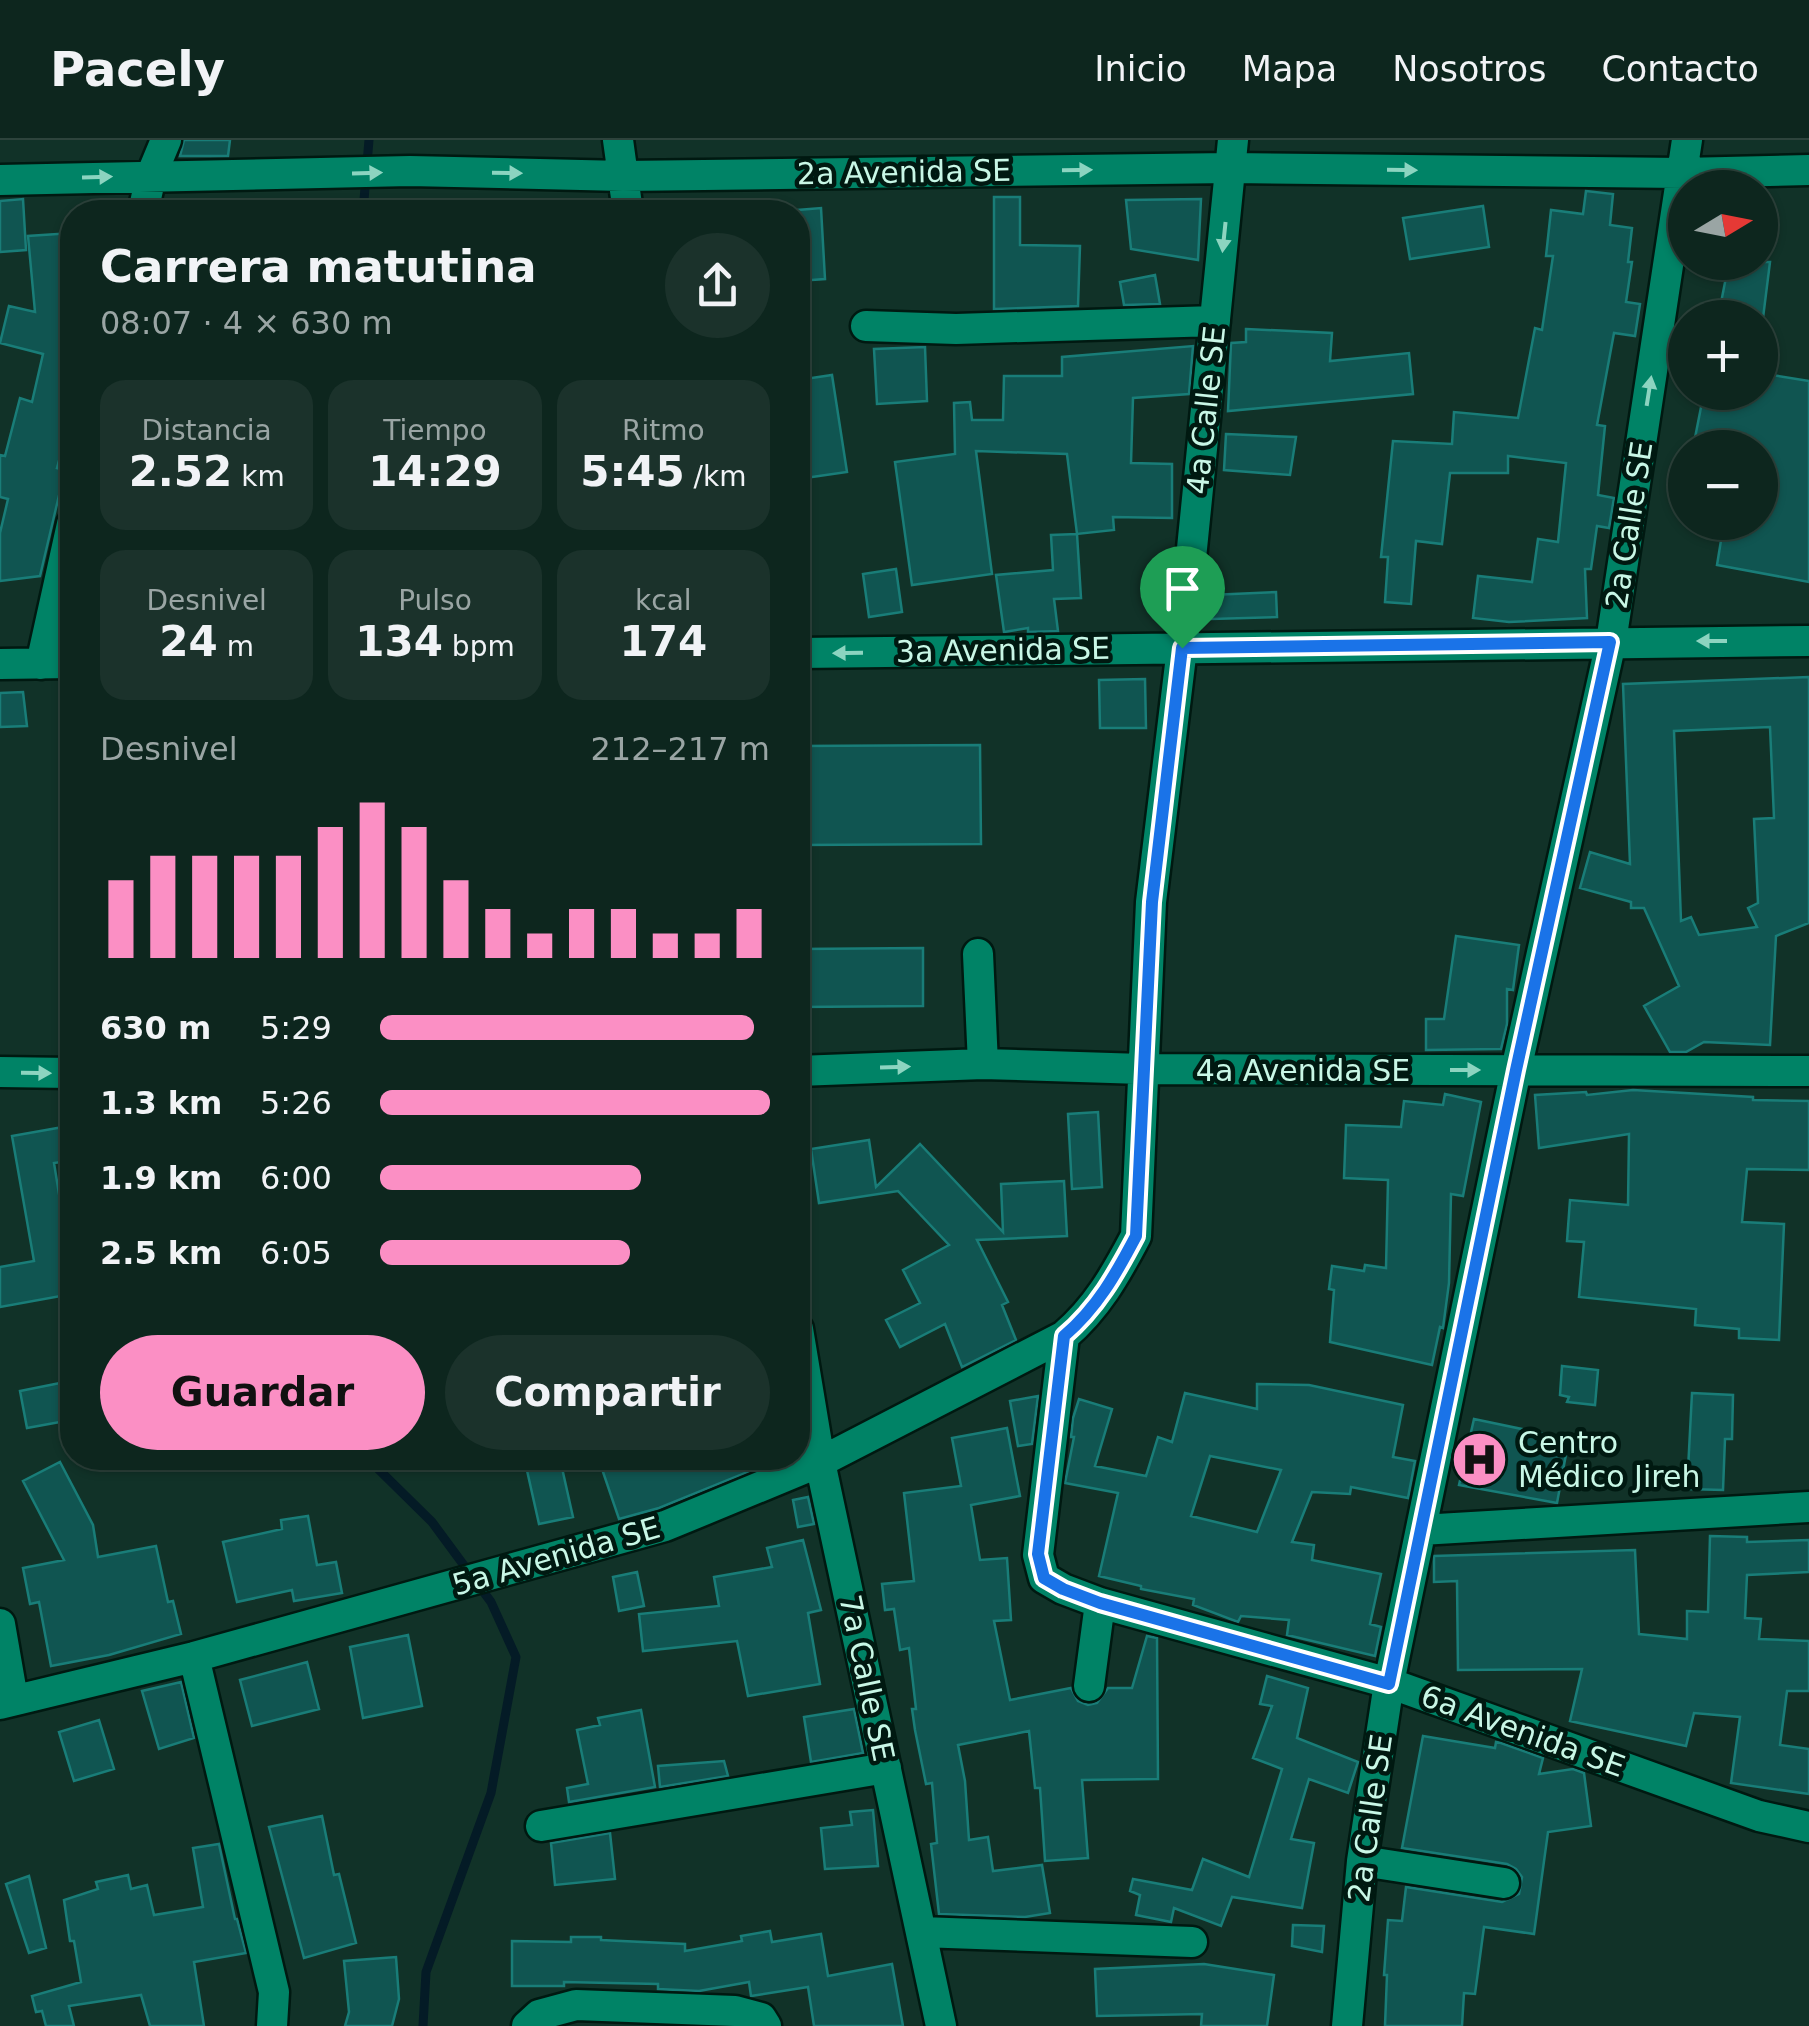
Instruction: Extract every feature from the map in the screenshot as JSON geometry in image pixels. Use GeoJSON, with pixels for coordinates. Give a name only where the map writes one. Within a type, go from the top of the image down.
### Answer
{"type":"FeatureCollection","features":[{"type":"Feature","properties":{"kind":"street"},"geometry":{"type":"LineString","coordinates":[[146,200],[166,140]]}},
{"type":"Feature","properties":{"kind":"street"},"geometry":{"type":"LineString","coordinates":[[618,140],[626,200]]}},
{"type":"Feature","properties":{"kind":"street","name":"2a Calle SE"},"geometry":{"type":"LineString","coordinates":[[1682,170],[1687,140]]}},
{"type":"Feature","properties":{"kind":"street","name":"2a Avenida SE"},"geometry":{"type":"LineString","coordinates":[[0,180],[410,171],[623,176],[1232,154],[1668,172]]}},
{"type":"Feature","properties":{"kind":"street","name":"4a Calle SE"},"geometry":{"type":"LineString","coordinates":[[1072,1329],[1111,1285],[1136,1236],[1152,902],[1232,154]]}},
{"type":"Feature","properties":{"kind":"street","name":"2a Avenida SE"},"geometry":{"type":"LineString","coordinates":[[1778,171],[1809,170]]}},
{"type":"Feature","properties":{"kind":"street","name":"2a Calle SE"},"geometry":{"type":"LineString","coordinates":[[1347,2026],[1362,1862],[1389,1684],[1516,1070],[1610,642],[1668,264]]}},
{"type":"Feature","properties":{"kind":"street"},"geometry":{"type":"LineString","coordinates":[[866,326],[956,328],[1215,321]]}},
{"type":"Feature","properties":{"kind":"street"},"geometry":{"type":"LineString","coordinates":[[41,664],[60,578]]}},
{"type":"Feature","properties":{"kind":"street","name":"3a Avenida SE"},"geometry":{"type":"LineString","coordinates":[[810,653],[1809,640]]}},
{"type":"Feature","properties":{"kind":"street"},"geometry":{"type":"LineString","coordinates":[[0,664],[60,663]]}},
{"type":"Feature","properties":{"kind":"street"},"geometry":{"type":"LineString","coordinates":[[978,954],[983,1064]]}},
{"type":"Feature","properties":{"kind":"street","name":"4a Avenida SE"},"geometry":{"type":"LineString","coordinates":[[810,1071],[983,1064],[1142,1070],[1809,1071]]}},
{"type":"Feature","properties":{"kind":"street"},"geometry":{"type":"LineString","coordinates":[[0,1072],[60,1073]]}},
{"type":"Feature","properties":{"kind":"street","name":"5a Avenida SE"},"geometry":{"type":"LineString","coordinates":[[810,1466],[1072,1329]]}},
{"type":"Feature","properties":{"kind":"street","name":"6a Avenida SE"},"geometry":{"type":"LineString","coordinates":[[1072,1329],[1038,1554],[1044,1578],[1100,1603],[1389,1684],[1759,1816],[1809,1826]]}},
{"type":"Feature","properties":{"kind":"street","name":"7a Calle SE"},"geometry":{"type":"LineString","coordinates":[[810,1402],[941,2026]]}},
{"type":"Feature","properties":{"kind":"street","name":"5a Avenida SE"},"geometry":{"type":"LineString","coordinates":[[7,1702],[194,1656],[665,1526],[801,1470]]}},
{"type":"Feature","properties":{"kind":"street"},"geometry":{"type":"LineString","coordinates":[[1422,1530],[1809,1508]]}},
{"type":"Feature","properties":{"kind":"street"},"geometry":{"type":"LineString","coordinates":[[1089,1686],[1100,1603]]}},
{"type":"Feature","properties":{"kind":"street"},"geometry":{"type":"LineString","coordinates":[[0,1624],[7,1702]]}},
{"type":"Feature","properties":{"kind":"street"},"geometry":{"type":"LineString","coordinates":[[194,1656],[274,1992],[272,2026]]}},
{"type":"Feature","properties":{"kind":"street"},"geometry":{"type":"LineString","coordinates":[[541,1826],[886,1768]]}},
{"type":"Feature","properties":{"kind":"street"},"geometry":{"type":"LineString","coordinates":[[1362,1862],[1504,1882]]}},
{"type":"Feature","properties":{"kind":"street"},"geometry":{"type":"LineString","coordinates":[[921,1932],[1192,1942]]}},
{"type":"Feature","properties":{"kind":"street"},"geometry":{"type":"LineString","coordinates":[[526,2026],[538,2015],[576,2005],[611,2016],[735,2011],[761,2018],[766,2026]]}},
{"type":"Feature","properties":{"kind":"building"},"geometry":{"type":"Polygon","coordinates":[[[184,140],[230,140],[228,156],[180,156],[184,140]]]}},
{"type":"Feature","properties":{"kind":"building"},"geometry":{"type":"Polygon","coordinates":[[[1586,191],[1613,194],[1610,225],[1632,228],[1626,302],[1640,304],[1635,336],[1614,333],[1597,425],[1605,426],[1598,495],[1614,498],[1609,528],[1597,526],[1591,569],[1585,569],[1587,618],[1509,622],[1473,618],[1478,576],[1532,582],[1538,539],[1558,542],[1566,463],[1508,456],[1508,473],[1450,473],[1442,544],[1416,541],[1411,604],[1385,602],[1388,557],[1381,557],[1393,441],[1452,444],[1454,412],[1518,418],[1535,328],[1542,330],[1553,256],[1546,256],[1551,210],[1583,214],[1586,191]]]}},
{"type":"Feature","properties":{"kind":"building"},"geometry":{"type":"Polygon","coordinates":[[[994,197],[1020,197],[1020,245],[1080,246],[1078,306],[994,309],[994,197]]]}},
{"type":"Feature","properties":{"kind":"building"},"geometry":{"type":"Polygon","coordinates":[[[23,199],[26,250],[0,252],[0,201],[23,199]]]}},
{"type":"Feature","properties":{"kind":"building"},"geometry":{"type":"Polygon","coordinates":[[[1201,199],[1198,260],[1131,249],[1126,200],[1201,199]]]}},
{"type":"Feature","properties":{"kind":"building"},"geometry":{"type":"Polygon","coordinates":[[[1483,206],[1489,247],[1410,259],[1403,218],[1483,206]]]}},
{"type":"Feature","properties":{"kind":"building"},"geometry":{"type":"Polygon","coordinates":[[[821,208],[825,279],[810,280],[810,209],[821,208]]]}},
{"type":"Feature","properties":{"kind":"building"},"geometry":{"type":"Polygon","coordinates":[[[60,234],[60,491],[40,576],[0,581],[0,533],[8,499],[0,497],[0,455],[5,456],[20,398],[32,402],[43,354],[0,343],[9,306],[35,312],[28,236],[60,234]]]}},
{"type":"Feature","properties":{"kind":"building"},"geometry":{"type":"Polygon","coordinates":[[[1155,275],[1160,304],[1124,305],[1120,282],[1155,275]]]}},
{"type":"Feature","properties":{"kind":"building"},"geometry":{"type":"Polygon","coordinates":[[[1725,280],[1768,280],[1765,300],[1722,300],[1725,280]]]}},
{"type":"Feature","properties":{"kind":"building"},"geometry":{"type":"Polygon","coordinates":[[[1246,329],[1332,333],[1330,361],[1409,353],[1413,394],[1228,411],[1231,343],[1246,342],[1246,329]]]}},
{"type":"Feature","properties":{"kind":"building"},"geometry":{"type":"Polygon","coordinates":[[[1193,346],[1189,394],[1133,398],[1131,463],[1172,464],[1172,518],[1113,517],[1114,530],[1077,534],[1067,454],[976,451],[992,574],[912,585],[895,462],[955,454],[954,403],[970,402],[972,420],[1003,420],[1004,376],[1062,376],[1062,357],[1193,346]]]}},
{"type":"Feature","properties":{"kind":"building"},"geometry":{"type":"Polygon","coordinates":[[[925,347],[927,401],[877,404],[874,349],[925,347]]]}},
{"type":"Feature","properties":{"kind":"building"},"geometry":{"type":"Polygon","coordinates":[[[832,375],[847,472],[810,477],[810,378],[832,375]]]}},
{"type":"Feature","properties":{"kind":"building"},"geometry":{"type":"Polygon","coordinates":[[[1778,376],[1809,381],[1809,582],[1717,565],[1721,540],[1778,540],[1778,430],[1697,430],[1700,410],[1778,410],[1778,376]]]}},
{"type":"Feature","properties":{"kind":"building"},"geometry":{"type":"Polygon","coordinates":[[[1226,434],[1296,437],[1290,475],[1224,470],[1226,434]]]}},
{"type":"Feature","properties":{"kind":"building"},"geometry":{"type":"Polygon","coordinates":[[[1077,534],[1081,598],[1054,599],[1058,631],[1028,632],[1028,628],[1004,632],[996,575],[1053,570],[1051,535],[1077,534]]]}},
{"type":"Feature","properties":{"kind":"building"},"geometry":{"type":"Polygon","coordinates":[[[896,569],[902,612],[869,617],[863,574],[896,569]]]}},
{"type":"Feature","properties":{"kind":"building"},"geometry":{"type":"Polygon","coordinates":[[[1276,592],[1277,617],[1212,619],[1211,595],[1276,592]]]}},
{"type":"Feature","properties":{"kind":"building"},"geometry":{"type":"Polygon","coordinates":[[[1809,677],[1809,923],[1776,936],[1770,1045],[1704,1042],[1686,1052],[1670,1052],[1644,1006],[1679,986],[1644,908],[1631,908],[1631,902],[1580,888],[1590,852],[1630,864],[1623,684],[1809,677]],[[1770,727],[1674,731],[1681,921],[1691,917],[1699,935],[1757,927],[1748,908],[1758,903],[1754,819],[1774,818],[1770,727]]]}},
{"type":"Feature","properties":{"kind":"building"},"geometry":{"type":"Polygon","coordinates":[[[1145,679],[1146,728],[1100,728],[1099,680],[1145,679]]]}},
{"type":"Feature","properties":{"kind":"building"},"geometry":{"type":"Polygon","coordinates":[[[23,692],[27,726],[0,727],[0,693],[23,692]]]}},
{"type":"Feature","properties":{"kind":"building"},"geometry":{"type":"Polygon","coordinates":[[[980,745],[981,844],[810,845],[810,746],[980,745]]]}},
{"type":"Feature","properties":{"kind":"building"},"geometry":{"type":"Polygon","coordinates":[[[1456,936],[1519,945],[1513,990],[1507,989],[1507,1024],[1501,1049],[1426,1050],[1426,1019],[1444,1019],[1456,936]]]}},
{"type":"Feature","properties":{"kind":"building"},"geometry":{"type":"Polygon","coordinates":[[[923,948],[923,1006],[810,1007],[810,949],[923,948]]]}},
{"type":"Feature","properties":{"kind":"building"},"geometry":{"type":"Polygon","coordinates":[[[1633,1090],[1809,1101],[1809,1170],[1747,1169],[1742,1222],[1784,1224],[1779,1340],[1739,1338],[1739,1329],[1695,1325],[1696,1309],[1579,1297],[1584,1242],[1567,1241],[1570,1200],[1628,1205],[1629,1134],[1539,1148],[1535,1095],[1633,1090]]]}},
{"type":"Feature","properties":{"kind":"building"},"geometry":{"type":"Polygon","coordinates":[[[1445,1094],[1481,1102],[1463,1196],[1451,1194],[1449,1283],[1443,1328],[1440,1327],[1432,1365],[1330,1342],[1332,1266],[1364,1271],[1365,1265],[1386,1268],[1388,1180],[1344,1178],[1346,1125],[1401,1127],[1404,1101],[1443,1105],[1445,1094]]]}},
{"type":"Feature","properties":{"kind":"building"},"geometry":{"type":"Polygon","coordinates":[[[1098,1112],[1102,1187],[1072,1189],[1068,1114],[1098,1112]]]}},
{"type":"Feature","properties":{"kind":"building"},"geometry":{"type":"Polygon","coordinates":[[[60,1128],[60,1162],[54,1163],[60,1200],[60,1296],[0,1307],[0,1267],[34,1261],[12,1136],[60,1128]]]}},
{"type":"Feature","properties":{"kind":"building"},"geometry":{"type":"Polygon","coordinates":[[[869,1140],[876,1187],[920,1144],[1003,1232],[1001,1184],[1064,1181],[1067,1236],[977,1240],[1008,1302],[1002,1305],[1016,1340],[962,1367],[945,1324],[900,1347],[886,1320],[920,1303],[903,1270],[949,1245],[898,1191],[819,1203],[811,1149],[869,1140]]]}},
{"type":"Feature","properties":{"kind":"building"},"geometry":{"type":"Polygon","coordinates":[[[1562,1366],[1598,1370],[1595,1405],[1567,1402],[1569,1397],[1560,1395],[1562,1366]]]}},
{"type":"Feature","properties":{"kind":"building"},"geometry":{"type":"Polygon","coordinates":[[[60,1383],[60,1422],[27,1428],[20,1391],[60,1383]]]}},
{"type":"Feature","properties":{"kind":"building"},"geometry":{"type":"Polygon","coordinates":[[[1257,1384],[1309,1385],[1403,1405],[1393,1457],[1415,1461],[1408,1498],[1351,1487],[1350,1494],[1312,1492],[1292,1542],[1314,1545],[1312,1560],[1381,1574],[1370,1624],[1381,1627],[1375,1656],[1287,1635],[1289,1620],[1241,1616],[1238,1622],[1193,1605],[1194,1599],[1099,1576],[1118,1493],[1065,1483],[1079,1399],[1112,1409],[1095,1466],[1146,1476],[1158,1437],[1172,1442],[1185,1393],[1257,1409],[1257,1384]],[[1210,1456],[1191,1516],[1257,1532],[1281,1470],[1210,1456]]]}},
{"type":"Feature","properties":{"kind":"building"},"geometry":{"type":"Polygon","coordinates":[[[1692,1393],[1733,1395],[1732,1439],[1725,1439],[1723,1490],[1687,1489],[1692,1393]]]}},
{"type":"Feature","properties":{"kind":"building"},"geometry":{"type":"Polygon","coordinates":[[[1038,1396],[1032,1444],[1018,1446],[1010,1401],[1038,1396]]]}},
{"type":"Feature","properties":{"kind":"building"},"geometry":{"type":"Polygon","coordinates":[[[1474,1419],[1541,1433],[1540,1444],[1567,1449],[1557,1503],[1459,1485],[1474,1419]]]}},
{"type":"Feature","properties":{"kind":"building"},"geometry":{"type":"Polygon","coordinates":[[[1007,1428],[1020,1496],[971,1505],[980,1560],[1007,1558],[1011,1620],[994,1621],[1010,1700],[1071,1688],[1078,1701],[1097,1703],[1108,1688],[1132,1688],[1147,1636],[1157,1638],[1158,1779],[1082,1780],[1088,1858],[1045,1861],[1040,1788],[1035,1788],[1029,1731],[958,1745],[969,1840],[988,1837],[993,1871],[1042,1865],[1050,1913],[1025,1917],[939,1914],[931,1844],[937,1843],[932,1783],[926,1784],[915,1730],[909,1648],[900,1650],[894,1609],[885,1610],[882,1584],[914,1581],[904,1493],[961,1486],[952,1438],[1007,1428]]]}},
{"type":"Feature","properties":{"kind":"building"},"geometry":{"type":"Polygon","coordinates":[[[60,1462],[60,1470],[64,1470],[93,1525],[98,1557],[156,1546],[168,1602],[173,1601],[181,1634],[109,1655],[51,1666],[39,1602],[30,1604],[23,1568],[64,1560],[23,1481],[60,1462]]]}},
{"type":"Feature","properties":{"kind":"building"},"geometry":{"type":"Polygon","coordinates":[[[527,1470],[562,1470],[573,1517],[539,1524],[527,1470]]]}},
{"type":"Feature","properties":{"kind":"building"},"geometry":{"type":"Polygon","coordinates":[[[602,1470],[752,1470],[659,1508],[619,1519],[602,1470]]]}},
{"type":"Feature","properties":{"kind":"building"},"geometry":{"type":"Polygon","coordinates":[[[808,1497],[814,1524],[798,1527],[793,1500],[808,1497]]]}},
{"type":"Feature","properties":{"kind":"building"},"geometry":{"type":"Polygon","coordinates":[[[308,1516],[317,1565],[336,1562],[342,1593],[294,1601],[292,1590],[237,1602],[223,1542],[282,1529],[281,1520],[308,1516]]]}},
{"type":"Feature","properties":{"kind":"building"},"geometry":{"type":"Polygon","coordinates":[[[1710,1536],[1747,1537],[1747,1542],[1809,1540],[1809,1572],[1747,1575],[1745,1618],[1761,1619],[1759,1639],[1809,1641],[1809,1691],[1787,1691],[1780,1745],[1809,1749],[1809,1794],[1731,1783],[1740,1717],[1694,1713],[1686,1746],[1570,1721],[1582,1669],[1458,1670],[1457,1581],[1434,1582],[1434,1556],[1635,1550],[1639,1634],[1687,1639],[1687,1611],[1708,1612],[1710,1536]]]}},
{"type":"Feature","properties":{"kind":"building"},"geometry":{"type":"Polygon","coordinates":[[[803,1540],[821,1610],[808,1613],[820,1684],[748,1696],[737,1641],[643,1651],[639,1614],[719,1606],[714,1577],[772,1567],[767,1548],[803,1540]]]}},
{"type":"Feature","properties":{"kind":"building"},"geometry":{"type":"Polygon","coordinates":[[[637,1572],[644,1606],[619,1611],[613,1577],[637,1572]]]}},
{"type":"Feature","properties":{"kind":"building"},"geometry":{"type":"Polygon","coordinates":[[[408,1635],[422,1706],[363,1718],[350,1647],[408,1635]]]}},
{"type":"Feature","properties":{"kind":"building"},"geometry":{"type":"Polygon","coordinates":[[[307,1662],[319,1709],[252,1726],[240,1680],[307,1662]]]}},
{"type":"Feature","properties":{"kind":"building"},"geometry":{"type":"Polygon","coordinates":[[[1267,1676],[1308,1688],[1297,1738],[1358,1762],[1348,1793],[1309,1779],[1291,1839],[1314,1843],[1302,1908],[1232,1897],[1221,1926],[1174,1908],[1171,1922],[1136,1915],[1140,1895],[1130,1891],[1133,1879],[1192,1890],[1203,1859],[1249,1877],[1282,1769],[1253,1758],[1272,1706],[1260,1704],[1267,1676]]]}},
{"type":"Feature","properties":{"kind":"building"},"geometry":{"type":"Polygon","coordinates":[[[181,1682],[194,1738],[159,1749],[142,1691],[181,1682]]]}},
{"type":"Feature","properties":{"kind":"building"},"geometry":{"type":"Polygon","coordinates":[[[854,1709],[863,1753],[811,1762],[804,1717],[854,1709]]]}},
{"type":"Feature","properties":{"kind":"building"},"geometry":{"type":"Polygon","coordinates":[[[641,1710],[655,1787],[569,1802],[567,1788],[588,1784],[577,1730],[600,1725],[598,1718],[641,1710]]]}},
{"type":"Feature","properties":{"kind":"building"},"geometry":{"type":"Polygon","coordinates":[[[99,1720],[114,1769],[74,1781],[59,1732],[99,1720]]]}},
{"type":"Feature","properties":{"kind":"building"},"geometry":{"type":"Polygon","coordinates":[[[1423,1736],[1495,1748],[1496,1742],[1501,1743],[1543,1758],[1539,1774],[1573,1769],[1584,1773],[1591,1826],[1548,1832],[1534,1934],[1484,1927],[1475,1994],[1464,1993],[1462,2026],[1385,2026],[1388,1920],[1402,1921],[1406,1887],[1502,1902],[1519,1894],[1522,1877],[1507,1864],[1402,1848],[1423,1736]]]}},
{"type":"Feature","properties":{"kind":"building"},"geometry":{"type":"Polygon","coordinates":[[[724,1761],[728,1776],[660,1787],[658,1766],[724,1761]]]}},
{"type":"Feature","properties":{"kind":"building"},"geometry":{"type":"Polygon","coordinates":[[[873,1810],[878,1866],[825,1869],[821,1828],[852,1825],[850,1812],[873,1810]]]}},
{"type":"Feature","properties":{"kind":"building"},"geometry":{"type":"Polygon","coordinates":[[[322,1816],[334,1875],[339,1874],[356,1943],[304,1958],[269,1827],[322,1816]]]}},
{"type":"Feature","properties":{"kind":"building"},"geometry":{"type":"Polygon","coordinates":[[[610,1833],[615,1879],[555,1885],[551,1843],[610,1833]]]}},
{"type":"Feature","properties":{"kind":"building"},"geometry":{"type":"Polygon","coordinates":[[[219,1844],[246,1953],[194,1962],[204,2026],[150,2026],[141,1995],[69,2006],[74,2026],[46,2026],[42,2011],[36,2012],[32,1996],[81,1982],[64,1900],[98,1889],[96,1882],[128,1875],[131,1889],[147,1885],[154,1915],[203,1907],[193,1848],[219,1844]]]}},
{"type":"Feature","properties":{"kind":"building"},"geometry":{"type":"Polygon","coordinates":[[[29,1876],[46,1948],[29,1953],[6,1884],[29,1876]]]}},
{"type":"Feature","properties":{"kind":"building"},"geometry":{"type":"Polygon","coordinates":[[[1293,1925],[1324,1926],[1322,1952],[1292,1946],[1293,1925]]]}},
{"type":"Feature","properties":{"kind":"building"},"geometry":{"type":"Polygon","coordinates":[[[770,1931],[772,1942],[821,1934],[828,1976],[892,1964],[903,2026],[814,2026],[808,1987],[751,1996],[749,1982],[699,1991],[658,1989],[658,1984],[564,1982],[564,1986],[512,1986],[512,1941],[571,1942],[571,1937],[601,1937],[685,1944],[685,1951],[742,1941],[741,1936],[770,1931]]]}},
{"type":"Feature","properties":{"kind":"building"},"geometry":{"type":"Polygon","coordinates":[[[396,1957],[399,1999],[392,2026],[345,2026],[349,2012],[344,1961],[396,1957]]]}},
{"type":"Feature","properties":{"kind":"building"},"geometry":{"type":"Polygon","coordinates":[[[1204,1964],[1274,1975],[1267,2026],[1201,2026],[1202,2014],[1097,2016],[1095,1969],[1204,1964]]]}},
{"type":"Feature","properties":{"kind":"waterway"},"geometry":{"type":"LineString","coordinates":[[364,200],[369,140]]}},
{"type":"Feature","properties":{"kind":"waterway"},"geometry":{"type":"LineString","coordinates":[[379,1470],[432,1522],[491,1602],[516,1657],[491,1793],[426,1972],[423,2026]]}},
{"type":"Feature","properties":{"kind":"place","name":"Centro Médico Jireh"},"geometry":{"type":"Point","coordinates":[1479,1459]}},
{"type":"Feature","properties":{"kind":"route"},"geometry":{"type":"LineString","coordinates":[[1610,642],[1516,1070],[1389,1684],[1100,1603],[1044,1578],[1038,1554],[1064,1336],[1111,1285],[1136,1236],[1152,902],[1182,648],[1610,642]]}}]}
